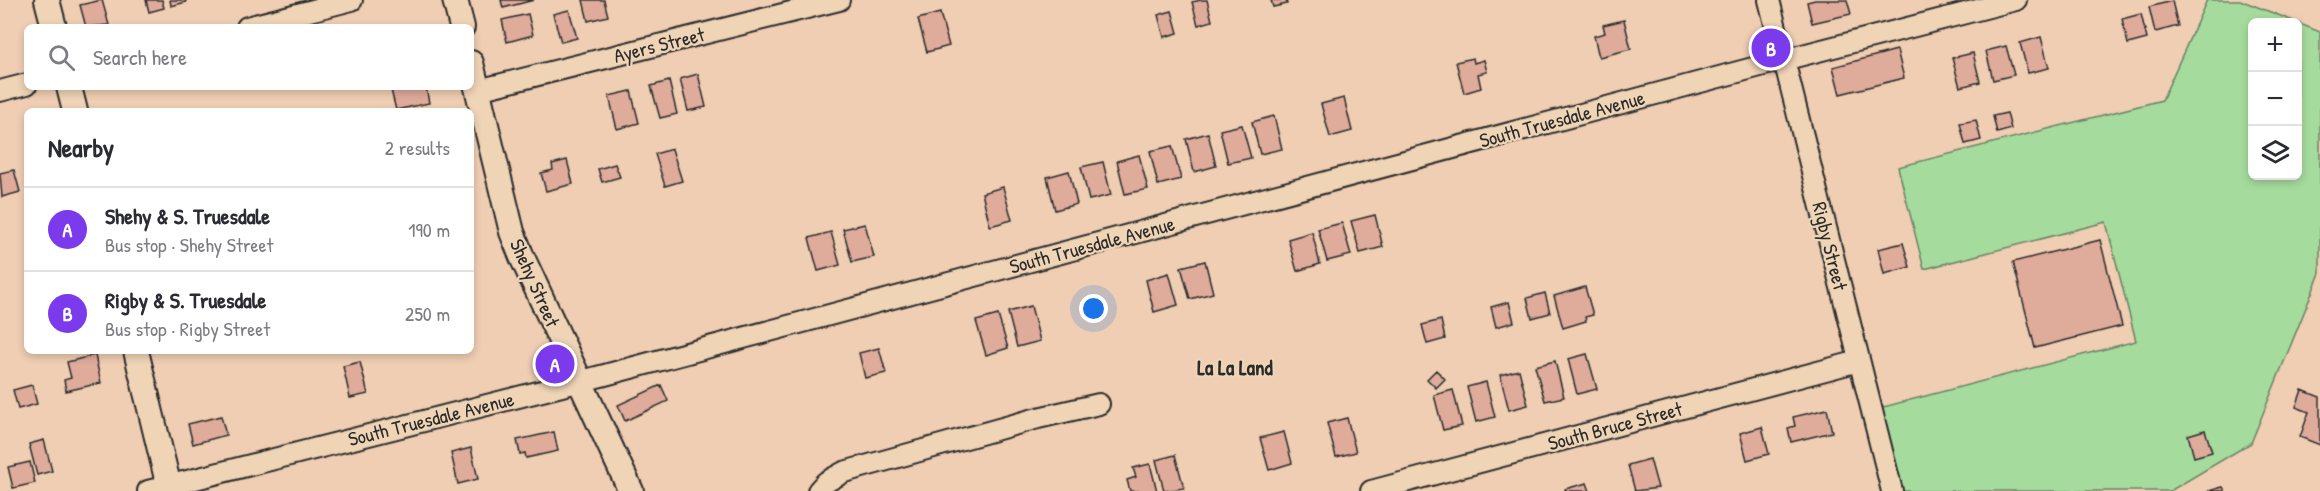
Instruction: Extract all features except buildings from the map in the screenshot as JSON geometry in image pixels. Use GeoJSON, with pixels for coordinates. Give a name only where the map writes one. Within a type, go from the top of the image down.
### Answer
{"type":"FeatureCollection","features":[{"type":"Feature","properties":{"kind":"street"},"geometry":{"type":"LineString","coordinates":[[47,0],[53,24]]}},
{"type":"Feature","properties":{"kind":"street"},"geometry":{"type":"LineString","coordinates":[[259,24],[352,0]]}},
{"type":"Feature","properties":{"kind":"street"},"geometry":{"type":"LineString","coordinates":[[454,0],[461,24]]}},
{"type":"Feature","properties":{"kind":"street","name":"Ayers Street"},"geometry":{"type":"LineString","coordinates":[[478,90],[839,0]]}},
{"type":"Feature","properties":{"kind":"street","name":"Rigby Street"},"geometry":{"type":"LineString","coordinates":[[1769,0],[1892,491]]}},
{"type":"Feature","properties":{"kind":"street","name":"South Truesdale Avenue"},"geometry":{"type":"LineString","coordinates":[[162,489],[580,382],[2016,0]]}},
{"type":"Feature","properties":{"kind":"street","name":"Shehy Street"},"geometry":{"type":"LineString","coordinates":[[474,75],[512,232],[631,491]]}},
{"type":"Feature","properties":{"kind":"street"},"geometry":{"type":"LineString","coordinates":[[0,91],[24,85]]}},
{"type":"Feature","properties":{"kind":"street"},"geometry":{"type":"LineString","coordinates":[[70,90],[74,108]]}},
{"type":"Feature","properties":{"kind":"street"},"geometry":{"type":"LineString","coordinates":[[137,354],[162,489]]}},
{"type":"Feature","properties":{"kind":"street","name":"South Bruce Street"},"geometry":{"type":"LineString","coordinates":[[1371,491],[1858,361]]}},
{"type":"Feature","properties":{"kind":"street"},"geometry":{"type":"LineString","coordinates":[[818,491],[826,482],[844,472],[1038,418],[1099,404]]}},
{"type":"Feature","properties":{"kind":"green space"},"geometry":{"type":"Polygon","coordinates":[[[2207,0],[2240,0],[2286,18],[2248,18],[2248,180],[2302,180],[2302,25],[2320,32],[2320,273],[2251,443],[2170,491],[1892,491],[1872,410],[2136,341],[2106,222],[1924,269],[1898,167],[2162,100],[2207,0]]]}},
{"type":"Feature","properties":{"kind":"place","name":"Rigby & S. Truesdale"},"geometry":{"type":"Point","coordinates":[1771,48]}},
{"type":"Feature","properties":{"kind":"place","name":"Shehy & S. Truesdale"},"geometry":{"type":"Point","coordinates":[555,364]}},
{"type":"Feature","properties":{"kind":"district","name":"La La Land"},"geometry":{"type":"Point","coordinates":[1235,368]}}]}
